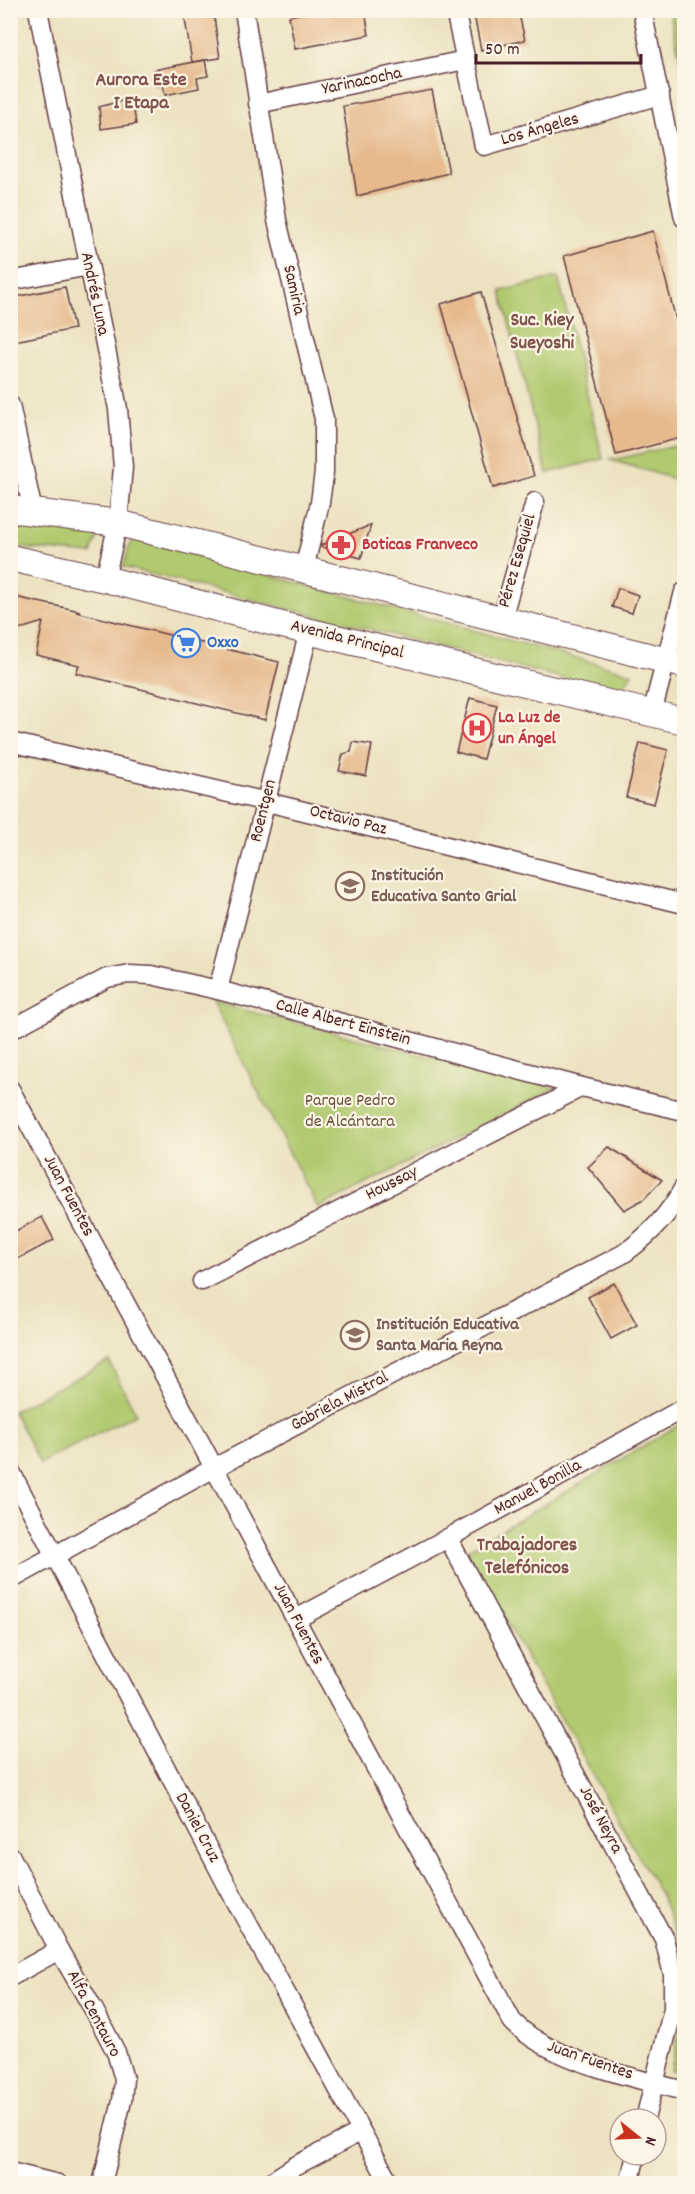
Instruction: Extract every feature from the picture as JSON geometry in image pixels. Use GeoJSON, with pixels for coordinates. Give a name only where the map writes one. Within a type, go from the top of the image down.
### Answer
{"type":"FeatureCollection","features":[{"type":"Feature","properties":{"kind":"main road"},"geometry":{"type":"LineString","coordinates":[[22,511],[118,523],[675,663]]}},
{"type":"Feature","properties":{"kind":"main road","name":"Avenida Principal"},"geometry":{"type":"LineString","coordinates":[[10,558],[105,579],[309,631],[684,721]]}},
{"type":"Feature","properties":{"kind":"street","name":"Andrés Luna"},"geometry":{"type":"LineString","coordinates":[[38,10],[118,409],[123,467],[118,523],[105,579]]}},
{"type":"Feature","properties":{"kind":"street","name":"Samiria"},"geometry":{"type":"LineString","coordinates":[[244,10],[277,220],[324,419],[324,472],[320,503],[304,569]]}},
{"type":"Feature","properties":{"kind":"street","name":"Los Ángeles"},"geometry":{"type":"LineString","coordinates":[[454,10],[484,146],[660,95]]}},
{"type":"Feature","properties":{"kind":"street"},"geometry":{"type":"LineString","coordinates":[[642,10],[684,218]]}},
{"type":"Feature","properties":{"kind":"street","name":"Yarinacocha"},"geometry":{"type":"LineString","coordinates":[[258,104],[465,60]]}},
{"type":"Feature","properties":{"kind":"street"},"geometry":{"type":"LineString","coordinates":[[10,281],[88,266]]}},
{"type":"Feature","properties":{"kind":"street"},"geometry":{"type":"LineString","coordinates":[[10,405],[22,511]]}},
{"type":"Feature","properties":{"kind":"street","name":"Pérez Esequiel"},"geometry":{"type":"LineString","coordinates":[[502,619],[535,502]]}},
{"type":"Feature","properties":{"kind":"street"},"geometry":{"type":"LineString","coordinates":[[652,713],[675,663],[684,592]]}},
{"type":"Feature","properties":{"kind":"street","name":"Roentgen"},"geometry":{"type":"LineString","coordinates":[[218,990],[309,631]]}},
{"type":"Feature","properties":{"kind":"street","name":"Octavio Paz"},"geometry":{"type":"LineString","coordinates":[[10,742],[267,801],[684,904]]}},
{"type":"Feature","properties":{"kind":"street","name":"Calle Albert Einstein"},"geometry":{"type":"LineString","coordinates":[[10,1030],[115,976],[151,975],[218,990],[582,1087],[684,1111]]}},
{"type":"Feature","properties":{"kind":"street","name":"Houssay"},"geometry":{"type":"LineString","coordinates":[[202,1281],[582,1087]]}},
{"type":"Feature","properties":{"kind":"street","name":"Juan Fuentes"},"geometry":{"type":"LineString","coordinates":[[10,1089],[216,1467],[512,2021],[534,2040],[556,2052],[684,2091]]}},
{"type":"Feature","properties":{"kind":"street","name":"Gabriela Mistral"},"geometry":{"type":"LineString","coordinates":[[10,1580],[216,1467],[623,1254],[658,1226],[684,1187]]}},
{"type":"Feature","properties":{"kind":"street","name":"Manuel Bonilla"},"geometry":{"type":"LineString","coordinates":[[296,1619],[684,1408]]}},
{"type":"Feature","properties":{"kind":"street","name":"Daniel Cruz"},"geometry":{"type":"LineString","coordinates":[[10,1470],[228,1887],[390,2184]]}},
{"type":"Feature","properties":{"kind":"street","name":"José Neyra"},"geometry":{"type":"LineString","coordinates":[[448,1538],[664,1939],[674,1974],[673,2009],[648,2107]]}},
{"type":"Feature","properties":{"kind":"street","name":"Alfa Centauro"},"geometry":{"type":"LineString","coordinates":[[10,1855],[59,1950],[116,2052],[124,2079],[118,2120],[102,2184]]}},
{"type":"Feature","properties":{"kind":"street"},"geometry":{"type":"LineString","coordinates":[[10,1977],[59,1950]]}},
{"type":"Feature","properties":{"kind":"street"},"geometry":{"type":"LineString","coordinates":[[268,2184],[295,2166],[360,2132]]}},
{"type":"Feature","properties":{"kind":"street"},"geometry":{"type":"LineString","coordinates":[[629,2184],[633,2167]]}},
{"type":"Feature","properties":{"kind":"street"},"geometry":{"type":"LineString","coordinates":[[13,2176],[58,2184]]}},
{"type":"Feature","properties":{"kind":"green space"},"geometry":{"type":"Polygon","coordinates":[[[670,11],[684,11],[683,75],[670,11]]]}},
{"type":"Feature","properties":{"kind":"green space"},"geometry":{"type":"Polygon","coordinates":[[[558,277],[603,459],[547,473],[501,291],[558,277]]]}},
{"type":"Feature","properties":{"kind":"green space"},"geometry":{"type":"Polygon","coordinates":[[[684,444],[684,482],[611,460],[684,444]]]}},
{"type":"Feature","properties":{"kind":"green space"},"geometry":{"type":"Polygon","coordinates":[[[10,519],[99,532],[92,554],[11,547],[10,519]]]}},
{"type":"Feature","properties":{"kind":"green space"},"geometry":{"type":"Polygon","coordinates":[[[132,538],[632,673],[621,693],[123,567],[132,538]]]}},
{"type":"Feature","properties":{"kind":"green space","name":"Parque Pedro de Alcántara"},"geometry":{"type":"Polygon","coordinates":[[[212,1002],[556,1088],[318,1208],[212,1002]]]}},
{"type":"Feature","properties":{"kind":"green space"},"geometry":{"type":"Polygon","coordinates":[[[109,1361],[136,1414],[40,1463],[13,1411],[109,1361]]]}},
{"type":"Feature","properties":{"kind":"green space"},"geometry":{"type":"Polygon","coordinates":[[[684,1422],[684,1986],[683,1954],[661,1896],[466,1551],[684,1422]]]}},
{"type":"Feature","properties":{"kind":"green space"},"geometry":{"type":"Polygon","coordinates":[[[684,2008],[684,2073],[671,2070],[684,2008]]]}},
{"type":"Feature","properties":{"kind":"building"},"geometry":{"type":"Polygon","coordinates":[[[195,10],[213,10],[220,58],[192,62],[184,13],[195,10]]]}},
{"type":"Feature","properties":{"kind":"building"},"geometry":{"type":"Polygon","coordinates":[[[319,10],[365,10],[369,35],[295,49],[289,16],[319,10]]]}},
{"type":"Feature","properties":{"kind":"building"},"geometry":{"type":"Polygon","coordinates":[[[473,10],[518,10],[525,40],[481,50],[473,10]]]}},
{"type":"Feature","properties":{"kind":"building"},"geometry":{"type":"Polygon","coordinates":[[[205,60],[208,76],[197,78],[199,88],[165,95],[163,85],[156,86],[153,70],[205,60]]]}},
{"type":"Feature","properties":{"kind":"building"},"geometry":{"type":"Polygon","coordinates":[[[432,90],[449,173],[357,196],[343,106],[432,90]]]}},
{"type":"Feature","properties":{"kind":"building"},"geometry":{"type":"Polygon","coordinates":[[[132,98],[136,124],[101,129],[99,107],[132,98]]]}},
{"type":"Feature","properties":{"kind":"building"},"geometry":{"type":"Polygon","coordinates":[[[653,231],[684,351],[684,437],[616,455],[564,256],[653,231]]]}},
{"type":"Feature","properties":{"kind":"building"},"geometry":{"type":"Polygon","coordinates":[[[65,287],[74,329],[10,342],[10,298],[65,287]]]}},
{"type":"Feature","properties":{"kind":"building"},"geometry":{"type":"Polygon","coordinates":[[[481,292],[534,476],[493,488],[441,304],[481,292]]]}},
{"type":"Feature","properties":{"kind":"building"},"geometry":{"type":"Polygon","coordinates":[[[371,525],[361,558],[321,547],[321,545],[371,525]]]}},
{"type":"Feature","properties":{"kind":"building"},"geometry":{"type":"Polygon","coordinates":[[[618,588],[638,595],[632,613],[612,607],[618,588]]]}},
{"type":"Feature","properties":{"kind":"building"},"geometry":{"type":"Polygon","coordinates":[[[10,596],[80,611],[76,612],[279,662],[265,720],[76,673],[79,665],[36,655],[43,622],[10,632],[10,596]]]}},
{"type":"Feature","properties":{"kind":"building","name":"La Luz de un Ángel"},"geometry":{"type":"Polygon","coordinates":[[[470,698],[497,705],[483,759],[456,752],[470,698]]]}},
{"type":"Feature","properties":{"kind":"building"},"geometry":{"type":"Polygon","coordinates":[[[353,742],[372,745],[366,776],[339,771],[343,754],[351,752],[353,742]]]}},
{"type":"Feature","properties":{"kind":"building"},"geometry":{"type":"Polygon","coordinates":[[[640,743],[668,750],[654,804],[626,797],[640,743]]]}},
{"type":"Feature","properties":{"kind":"building"},"geometry":{"type":"Polygon","coordinates":[[[609,1147],[662,1180],[644,1199],[624,1210],[588,1167],[609,1147]]]}},
{"type":"Feature","properties":{"kind":"building"},"geometry":{"type":"Polygon","coordinates":[[[42,1217],[54,1240],[10,1263],[10,1234],[42,1217]]]}},
{"type":"Feature","properties":{"kind":"building"},"geometry":{"type":"Polygon","coordinates":[[[614,1283],[637,1325],[611,1339],[588,1297],[614,1283]]]}},
{"type":"Feature","properties":{"kind":"place","name":"Boticas Franveco"},"geometry":{"type":"Point","coordinates":[341,545]}},
{"type":"Feature","properties":{"kind":"place","name":"Oxxo"},"geometry":{"type":"Point","coordinates":[186,643]}},
{"type":"Feature","properties":{"kind":"place","name":"La Luz de un Ángel"},"geometry":{"type":"Point","coordinates":[477,728]}},
{"type":"Feature","properties":{"kind":"place","name":"Institución Educativa Santo Grial"},"geometry":{"type":"Point","coordinates":[350,886]}},
{"type":"Feature","properties":{"kind":"place","name":"Institución Educativa Santa Maria Reyna"},"geometry":{"type":"Point","coordinates":[355,1335]}},
{"type":"Feature","properties":{"kind":"district","name":"Aurora Este I Etapa"},"geometry":{"type":"Point","coordinates":[141,92]}},
{"type":"Feature","properties":{"kind":"district","name":"Suc. Kiey Sueyoshi"},"geometry":{"type":"Point","coordinates":[542,332]}},
{"type":"Feature","properties":{"kind":"district","name":"Trabajadores Telefónicos"},"geometry":{"type":"Point","coordinates":[527,1558]}}]}
